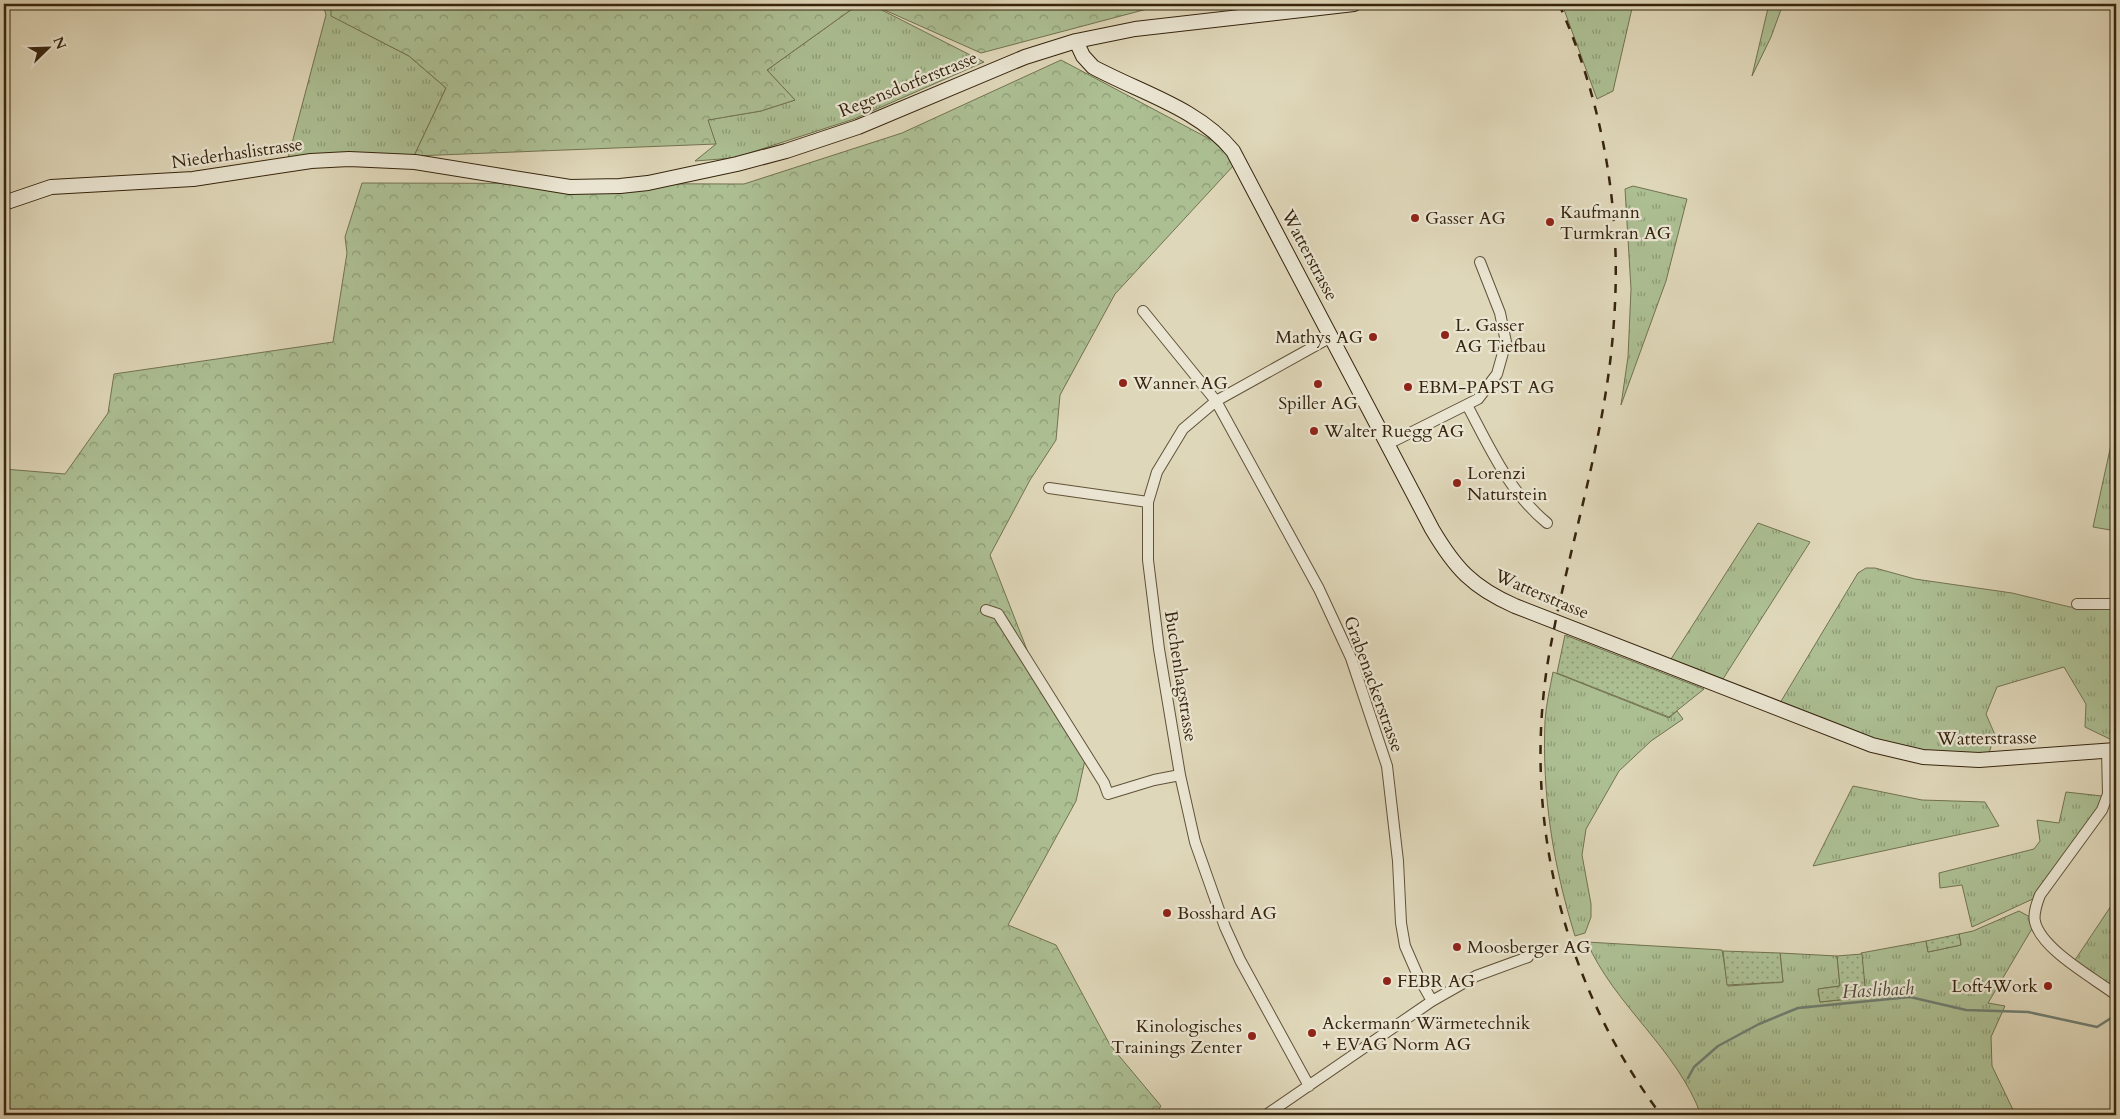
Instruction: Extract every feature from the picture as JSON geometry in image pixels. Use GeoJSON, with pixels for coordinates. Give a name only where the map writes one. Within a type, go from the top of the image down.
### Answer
{"type":"FeatureCollection","features":[{"type":"Feature","properties":{"kind":"street","name":"Regensdorferstrasse"},"geometry":{"type":"LineString","coordinates":[[477,174],[570,187],[620,186],[678,178],[786,151],[858,126],[1004,65],[1076,41],[1135,29],[1354,4]]}},
{"type":"Feature","properties":{"kind":"street","name":"Watterstrasse"},"geometry":{"type":"LineString","coordinates":[[1076,41],[1083,56],[1093,67],[1201,121],[1223,139],[1243,167],[1432,529],[1453,562],[1483,590],[1515,606],[1872,745],[1923,757],[1979,760],[2112,750]]}},
{"type":"Feature","properties":{"kind":"street","name":"Niederhaslistrasse"},"geometry":{"type":"LineString","coordinates":[[4,203],[51,187],[193,179],[333,160],[415,162],[477,174]]}},
{"type":"Feature","properties":{"kind":"street"},"geometry":{"type":"LineString","coordinates":[[1388,444],[1478,399],[1497,374],[1506,342],[1500,313],[1480,262]]}},
{"type":"Feature","properties":{"kind":"street","name":"Grabenackerstrasse"},"geometry":{"type":"LineString","coordinates":[[1144,311],[1216,401],[1319,589],[1351,658],[1387,766],[1398,861],[1400,924],[1405,946],[1419,978],[1432,1000]]}},
{"type":"Feature","properties":{"kind":"street","name":"Buchenhagstrasse"},"geometry":{"type":"LineString","coordinates":[[1308,1086],[1240,960],[1195,842],[1180,775],[1159,649],[1148,560],[1148,502],[1157,472],[1182,429],[1216,401],[1331,336]]}},
{"type":"Feature","properties":{"kind":"street"},"geometry":{"type":"LineString","coordinates":[[1467,405],[1509,482],[1528,508],[1547,524]]}},
{"type":"Feature","properties":{"kind":"street"},"geometry":{"type":"LineString","coordinates":[[1049,488],[1148,502]]}},
{"type":"Feature","properties":{"kind":"street"},"geometry":{"type":"LineString","coordinates":[[2077,604],[2116,604]]}},
{"type":"Feature","properties":{"kind":"street"},"geometry":{"type":"LineString","coordinates":[[986,610],[998,614],[1104,783],[1108,794],[1154,780],[1180,775]]}},
{"type":"Feature","properties":{"kind":"street"},"geometry":{"type":"LineString","coordinates":[[2112,750],[2112,795],[2040,895],[2035,907],[2035,922],[2041,934],[2054,950],[2116,995]]}},
{"type":"Feature","properties":{"kind":"street"},"geometry":{"type":"LineString","coordinates":[[1266,1115],[1432,1000],[1476,976],[1528,957]]}},
{"type":"Feature","properties":{"kind":"green space"},"geometry":{"type":"Polygon","coordinates":[[[323,4],[331,4],[332,16],[409,56],[446,88],[414,156],[288,158],[326,15],[323,4]]]}},
{"type":"Feature","properties":{"kind":"green space"},"geometry":{"type":"Polygon","coordinates":[[[331,4],[859,4],[767,70],[795,100],[761,111],[708,120],[716,144],[414,156],[446,88],[409,56],[331,16],[331,4]]]}},
{"type":"Feature","properties":{"kind":"green space"},"geometry":{"type":"Polygon","coordinates":[[[859,4],[870,4],[984,62],[854,119],[734,158],[695,161],[716,144],[707,120],[761,111],[795,100],[767,70],[859,4]]]}},
{"type":"Feature","properties":{"kind":"green space"},"geometry":{"type":"Polygon","coordinates":[[[871,4],[1166,4],[981,53],[871,4]]]}},
{"type":"Feature","properties":{"kind":"green space"},"geometry":{"type":"Polygon","coordinates":[[[1562,4],[1633,4],[1613,91],[1597,99],[1562,4]]]}},
{"type":"Feature","properties":{"kind":"green space"},"geometry":{"type":"Polygon","coordinates":[[[1769,4],[1783,4],[1771,37],[1752,76],[1769,4]]]}},
{"type":"Feature","properties":{"kind":"green space"},"geometry":{"type":"Polygon","coordinates":[[[1061,60],[1219,144],[1234,165],[1115,294],[1060,395],[1056,440],[1030,480],[990,555],[1029,655],[1087,751],[1076,801],[1008,925],[1056,945],[1110,1045],[1161,1106],[1155,1115],[4,1115],[4,469],[65,474],[108,413],[114,374],[333,342],[347,253],[345,237],[362,183],[744,184],[902,133],[1061,60]]]}},
{"type":"Feature","properties":{"kind":"green space"},"geometry":{"type":"Polygon","coordinates":[[[1633,186],[1687,199],[1666,281],[1621,405],[1628,357],[1631,289],[1625,189],[1633,186]]]}},
{"type":"Feature","properties":{"kind":"green space"},"geometry":{"type":"Polygon","coordinates":[[[2116,422],[2116,531],[2093,527],[2116,422]]]}},
{"type":"Feature","properties":{"kind":"green space"},"geometry":{"type":"Polygon","coordinates":[[[1758,523],[1810,542],[1723,679],[1671,659],[1758,523]]]}},
{"type":"Feature","properties":{"kind":"green space"},"geometry":{"type":"Polygon","coordinates":[[[1866,568],[1875,568],[1915,579],[2012,593],[2070,607],[2116,606],[2116,742],[2085,727],[2086,704],[2064,667],[1997,687],[1986,714],[1995,735],[1989,753],[1931,751],[1878,740],[1780,703],[1858,573],[1866,568]]]}},
{"type":"Feature","properties":{"kind":"green space"},"geometry":{"type":"Polygon","coordinates":[[[1565,635],[1704,689],[1669,717],[1557,673],[1565,635]]]}},
{"type":"Feature","properties":{"kind":"green space"},"geometry":{"type":"Polygon","coordinates":[[[1553,672],[1669,718],[1677,711],[1683,719],[1651,741],[1619,771],[1586,829],[1582,855],[1591,904],[1591,917],[1585,933],[1575,936],[1555,856],[1547,803],[1545,721],[1553,672]]]}},
{"type":"Feature","properties":{"kind":"green space"},"geometry":{"type":"Polygon","coordinates":[[[1853,786],[1922,800],[1985,802],[1999,826],[1813,866],[1853,786]]]}},
{"type":"Feature","properties":{"kind":"green space"},"geometry":{"type":"Polygon","coordinates":[[[2066,792],[2102,796],[2098,810],[2035,898],[1972,927],[1962,885],[1940,888],[1939,873],[2034,849],[2040,841],[2037,820],[2059,823],[2066,792]]]}},
{"type":"Feature","properties":{"kind":"green space"},"geometry":{"type":"Polygon","coordinates":[[[2113,903],[2116,906],[2116,989],[2075,960],[2113,903]]]}},
{"type":"Feature","properties":{"kind":"green space"},"geometry":{"type":"Polygon","coordinates":[[[2019,911],[2030,917],[2033,927],[1988,1003],[2005,1006],[1991,1037],[1992,1066],[2015,1114],[2018,1115],[1701,1115],[1677,1069],[1613,986],[1587,942],[1722,950],[1728,986],[1783,982],[1780,953],[1837,956],[1840,986],[1818,989],[1820,1002],[1866,997],[1861,953],[1926,941],[1928,952],[1961,945],[1959,934],[1973,931],[2019,911]]]}},
{"type":"Feature","properties":{"kind":"green space"},"geometry":{"type":"Polygon","coordinates":[[[1959,934],[1961,945],[1928,952],[1926,941],[1959,934]]]}},
{"type":"Feature","properties":{"kind":"green space"},"geometry":{"type":"Polygon","coordinates":[[[1723,951],[1780,953],[1783,982],[1727,985],[1723,951]]]}},
{"type":"Feature","properties":{"kind":"green space"},"geometry":{"type":"Polygon","coordinates":[[[1862,954],[1866,997],[1820,1002],[1818,989],[1840,986],[1837,956],[1862,954]]]}},
{"type":"Feature","properties":{"kind":"waterway"},"geometry":{"type":"LineString","coordinates":[[538,9],[546,4]]}},
{"type":"Feature","properties":{"kind":"waterway","name":"Haslibach"},"geometry":{"type":"LineString","coordinates":[[1688,1078],[1694,1067],[1718,1046],[1759,1024],[1798,1008],[1910,997],[1966,1010],[2028,1012],[2097,1027],[2116,1015]]}},
{"type":"Feature","properties":{"kind":"railway"},"geometry":{"type":"LineString","coordinates":[[1559,4],[1574,41],[1598,119],[1612,198],[1616,279],[1610,363],[1604,405],[1549,655],[1542,716],[1541,777],[1546,837],[1558,897],[1575,955],[1598,1011],[1627,1065],[1661,1115]]}},
{"type":"Feature","properties":{"kind":"place","name":"Gasser AG"},"geometry":{"type":"Point","coordinates":[1415,218]}},
{"type":"Feature","properties":{"kind":"place","name":"Kaufmann Turmkran AG"},"geometry":{"type":"Point","coordinates":[1550,222]}},
{"type":"Feature","properties":{"kind":"place","name":"L. Gasser AG Tiefbau"},"geometry":{"type":"Point","coordinates":[1445,335]}},
{"type":"Feature","properties":{"kind":"place","name":"Mathys AG"},"geometry":{"type":"Point","coordinates":[1373,337]}},
{"type":"Feature","properties":{"kind":"place","name":"Wanner AG"},"geometry":{"type":"Point","coordinates":[1123,383]}},
{"type":"Feature","properties":{"kind":"place","name":"Spiller AG"},"geometry":{"type":"Point","coordinates":[1318,384]}},
{"type":"Feature","properties":{"kind":"place","name":"EBM-PAPST AG"},"geometry":{"type":"Point","coordinates":[1408,387]}},
{"type":"Feature","properties":{"kind":"place","name":"Walter Ruegg AG"},"geometry":{"type":"Point","coordinates":[1314,431]}},
{"type":"Feature","properties":{"kind":"place","name":"Lorenzi Naturstein"},"geometry":{"type":"Point","coordinates":[1457,483]}},
{"type":"Feature","properties":{"kind":"place","name":"Bosshard AG"},"geometry":{"type":"Point","coordinates":[1167,913]}},
{"type":"Feature","properties":{"kind":"place","name":"Moosberger AG"},"geometry":{"type":"Point","coordinates":[1457,947]}},
{"type":"Feature","properties":{"kind":"place","name":"FEBR AG"},"geometry":{"type":"Point","coordinates":[1387,981]}},
{"type":"Feature","properties":{"kind":"place","name":"Loft4Work"},"geometry":{"type":"Point","coordinates":[2048,986]}},
{"type":"Feature","properties":{"kind":"place","name":"Ackermann Wärmetechnik + EVAG Norm AG"},"geometry":{"type":"Point","coordinates":[1312,1033]}},
{"type":"Feature","properties":{"kind":"place","name":"Kinologisches Trainings Zenter"},"geometry":{"type":"Point","coordinates":[1252,1036]}}]}
